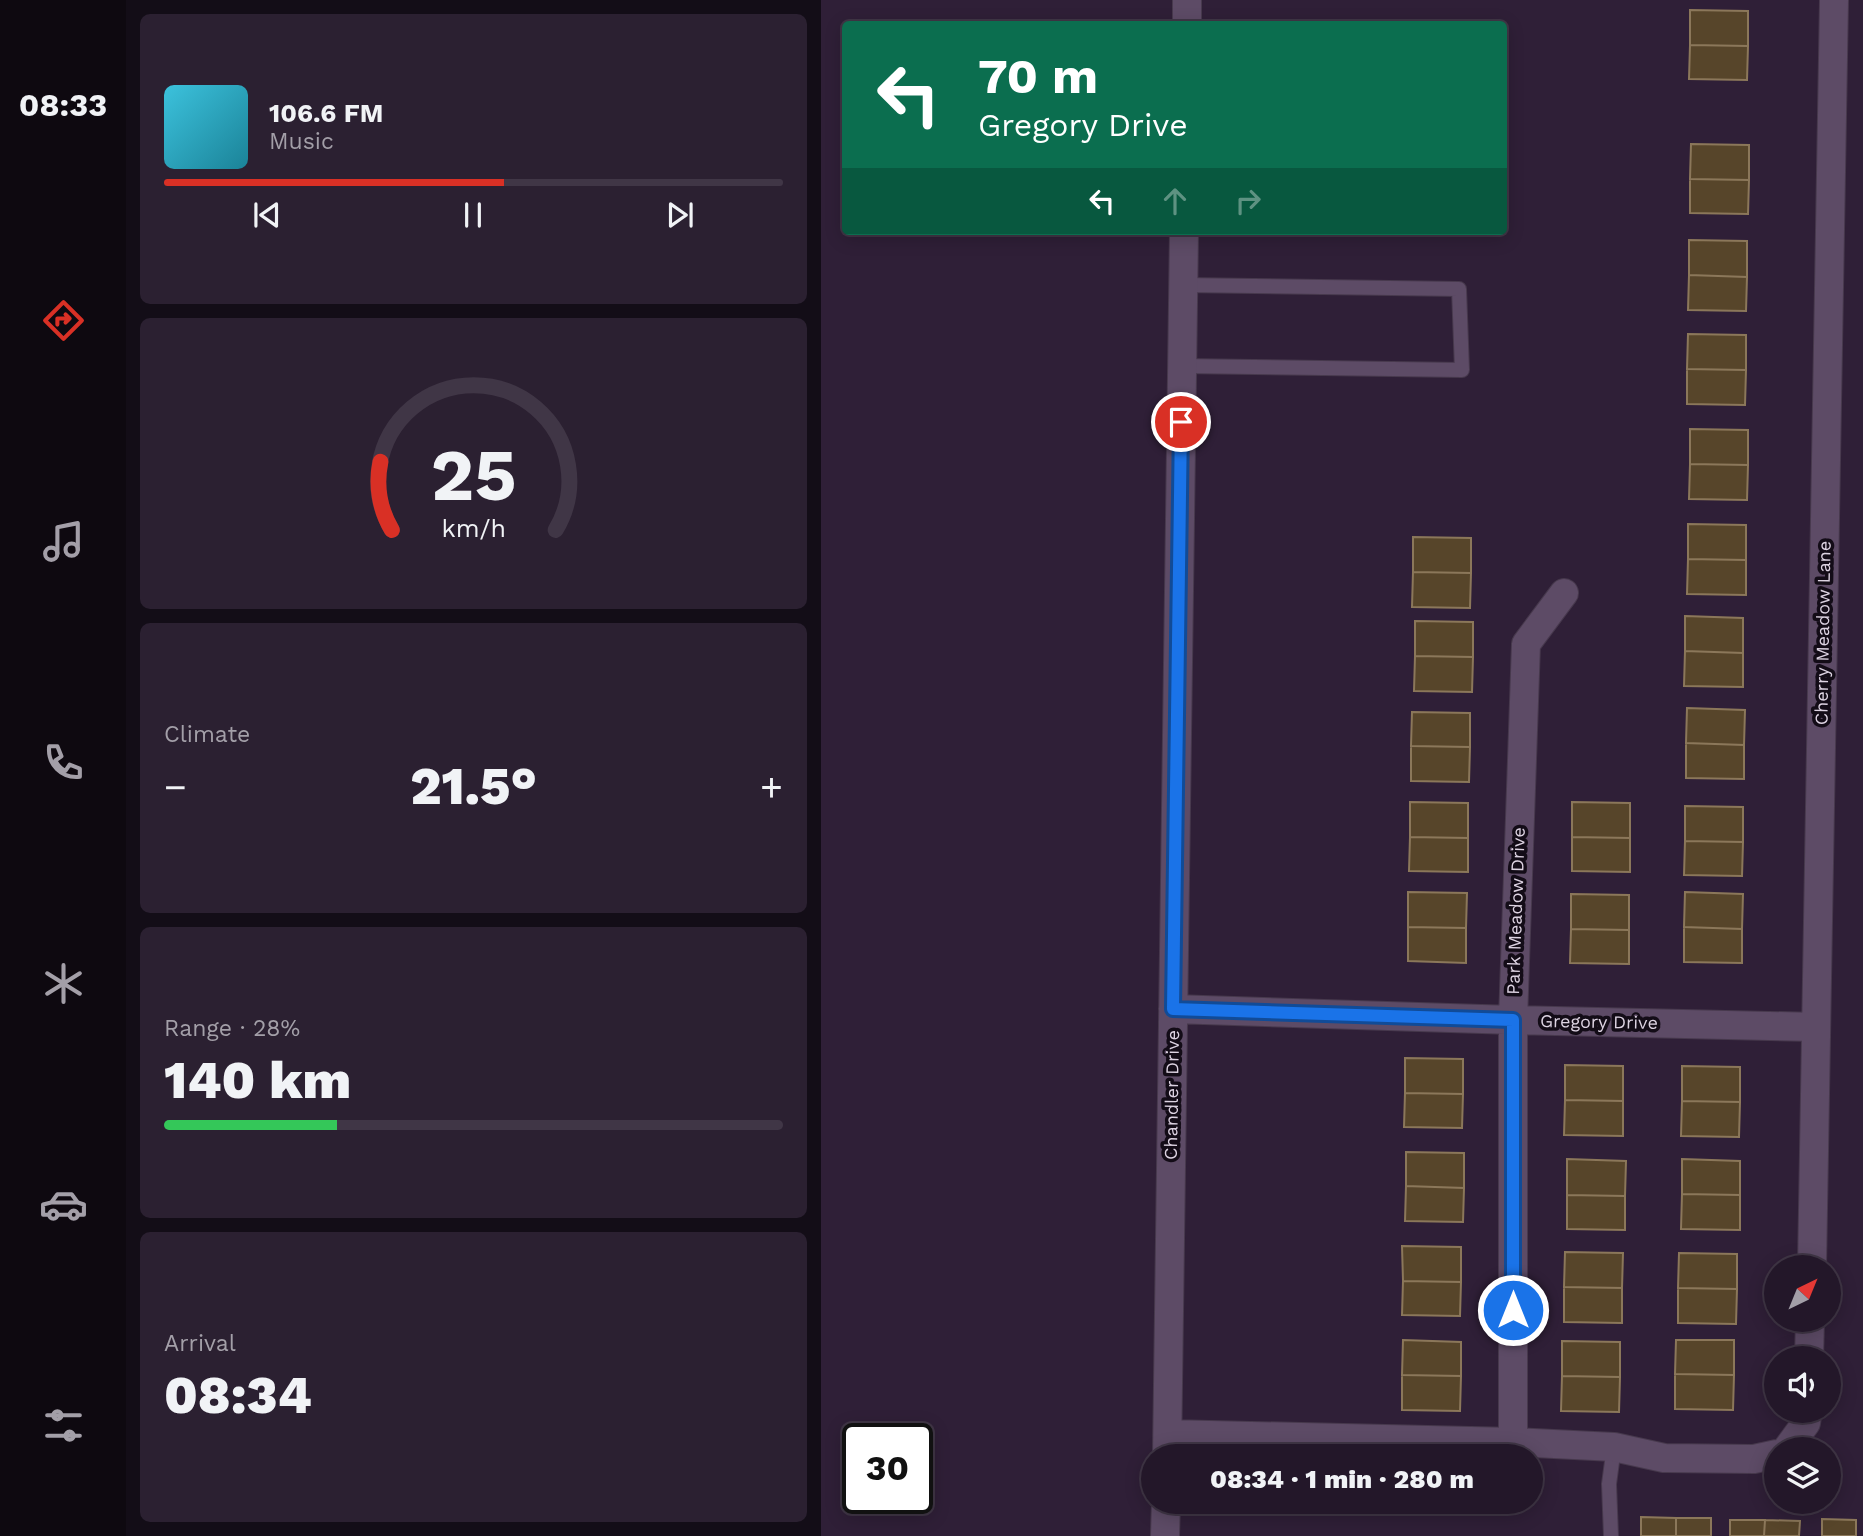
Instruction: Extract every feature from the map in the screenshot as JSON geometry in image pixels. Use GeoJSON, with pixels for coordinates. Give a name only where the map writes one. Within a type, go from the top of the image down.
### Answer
{"type":"FeatureCollection","features":[{"type":"Feature","properties":{"kind":"street"},"geometry":{"type":"LineString","coordinates":[[1187,0],[1187,21]]}},
{"type":"Feature","properties":{"kind":"street","name":"Cherry Meadow Lane"},"geometry":{"type":"LineString","coordinates":[[1812,1255],[1834,0]]}},
{"type":"Feature","properties":{"kind":"street","name":"Chandler Drive"},"geometry":{"type":"LineString","coordinates":[[1168,1444],[1184,235]]}},
{"type":"Feature","properties":{"kind":"street","name":"Park Meadow Drive"},"geometry":{"type":"LineString","coordinates":[[1513,1442],[1513,1020],[1526,644],[1564,593]]}},
{"type":"Feature","properties":{"kind":"street","name":"Gregory Drive"},"geometry":{"type":"LineString","coordinates":[[1173,1009],[1816,1027]]}},
{"type":"Feature","properties":{"kind":"street"},"geometry":{"type":"LineString","coordinates":[[1283,1444],[1513,1442],[1614,1447],[1664,1458],[1764,1457]]}},
{"type":"Feature","properties":{"kind":"street"},"geometry":{"type":"LineString","coordinates":[[1165,1536],[1166,1514]]}},
{"type":"Feature","properties":{"kind":"lane"},"geometry":{"type":"LineString","coordinates":[[1182,366],[1463,370],[1459,289],[1183,285]]}},
{"type":"Feature","properties":{"kind":"lane"},"geometry":{"type":"LineString","coordinates":[[1611,1536],[1609,1484],[1614,1447]]}},
{"type":"Feature","properties":{"kind":"building"},"geometry":{"type":"Polygon","coordinates":[[[1690,10],[1748,11],[1748,46],[1690,45],[1690,10]]]}},
{"type":"Feature","properties":{"kind":"building"},"geometry":{"type":"Polygon","coordinates":[[[1690,45],[1748,46],[1747,80],[1689,79],[1690,45]]]}},
{"type":"Feature","properties":{"kind":"building"},"geometry":{"type":"Polygon","coordinates":[[[1691,144],[1749,145],[1749,180],[1690,179],[1691,144]]]}},
{"type":"Feature","properties":{"kind":"building"},"geometry":{"type":"Polygon","coordinates":[[[1690,179],[1749,180],[1748,214],[1690,213],[1690,179]]]}},
{"type":"Feature","properties":{"kind":"building"},"geometry":{"type":"Polygon","coordinates":[[[1689,240],[1747,241],[1747,277],[1689,275],[1689,240]]]}},
{"type":"Feature","properties":{"kind":"building"},"geometry":{"type":"Polygon","coordinates":[[[1689,275],[1747,277],[1746,311],[1688,310],[1689,275]]]}},
{"type":"Feature","properties":{"kind":"building"},"geometry":{"type":"Polygon","coordinates":[[[1688,334],[1746,335],[1746,370],[1687,369],[1688,334]]]}},
{"type":"Feature","properties":{"kind":"building"},"geometry":{"type":"Polygon","coordinates":[[[1687,369],[1746,370],[1745,405],[1687,404],[1687,369]]]}},
{"type":"Feature","properties":{"kind":"building"},"geometry":{"type":"Polygon","coordinates":[[[1690,429],[1748,430],[1748,465],[1690,464],[1690,429]]]}},
{"type":"Feature","properties":{"kind":"building"},"geometry":{"type":"Polygon","coordinates":[[[1690,464],[1748,465],[1747,500],[1689,499],[1690,464]]]}},
{"type":"Feature","properties":{"kind":"building"},"geometry":{"type":"Polygon","coordinates":[[[1688,524],[1746,525],[1746,560],[1688,559],[1688,524]]]}},
{"type":"Feature","properties":{"kind":"building"},"geometry":{"type":"Polygon","coordinates":[[[1413,537],[1471,538],[1471,573],[1413,572],[1413,537]]]}},
{"type":"Feature","properties":{"kind":"building"},"geometry":{"type":"Polygon","coordinates":[[[1688,559],[1746,560],[1746,595],[1687,594],[1688,559]]]}},
{"type":"Feature","properties":{"kind":"building"},"geometry":{"type":"Polygon","coordinates":[[[1413,572],[1471,573],[1470,608],[1412,607],[1413,572]]]}},
{"type":"Feature","properties":{"kind":"building"},"geometry":{"type":"Polygon","coordinates":[[[1685,616],[1743,618],[1743,653],[1685,651],[1685,616]]]}},
{"type":"Feature","properties":{"kind":"building"},"geometry":{"type":"Polygon","coordinates":[[[1415,621],[1473,622],[1473,657],[1415,656],[1415,621]]]}},
{"type":"Feature","properties":{"kind":"building"},"geometry":{"type":"Polygon","coordinates":[[[1685,651],[1743,653],[1743,687],[1684,686],[1685,651]]]}},
{"type":"Feature","properties":{"kind":"building"},"geometry":{"type":"Polygon","coordinates":[[[1415,656],[1473,657],[1472,692],[1414,691],[1415,656]]]}},
{"type":"Feature","properties":{"kind":"building"},"geometry":{"type":"Polygon","coordinates":[[[1687,708],[1745,710],[1744,745],[1686,743],[1687,708]]]}},
{"type":"Feature","properties":{"kind":"building"},"geometry":{"type":"Polygon","coordinates":[[[1412,712],[1470,713],[1470,747],[1411,746],[1412,712]]]}},
{"type":"Feature","properties":{"kind":"building"},"geometry":{"type":"Polygon","coordinates":[[[1686,743],[1744,745],[1744,779],[1686,778],[1686,743]]]}},
{"type":"Feature","properties":{"kind":"building"},"geometry":{"type":"Polygon","coordinates":[[[1411,746],[1470,747],[1469,782],[1411,781],[1411,746]]]}},
{"type":"Feature","properties":{"kind":"building"},"geometry":{"type":"Polygon","coordinates":[[[1410,802],[1468,803],[1468,838],[1410,837],[1410,802]]]}},
{"type":"Feature","properties":{"kind":"building"},"geometry":{"type":"Polygon","coordinates":[[[1572,802],[1630,803],[1630,838],[1572,837],[1572,802]]]}},
{"type":"Feature","properties":{"kind":"building"},"geometry":{"type":"Polygon","coordinates":[[[1685,806],[1743,807],[1743,842],[1685,841],[1685,806]]]}},
{"type":"Feature","properties":{"kind":"building"},"geometry":{"type":"Polygon","coordinates":[[[1410,837],[1468,838],[1468,872],[1409,871],[1410,837]]]}},
{"type":"Feature","properties":{"kind":"building"},"geometry":{"type":"Polygon","coordinates":[[[1572,837],[1630,838],[1630,872],[1572,871],[1572,837]]]}},
{"type":"Feature","properties":{"kind":"building"},"geometry":{"type":"Polygon","coordinates":[[[1685,841],[1743,842],[1742,876],[1684,875],[1685,841]]]}},
{"type":"Feature","properties":{"kind":"building"},"geometry":{"type":"Polygon","coordinates":[[[1408,892],[1467,893],[1466,928],[1408,927],[1408,892]]]}},
{"type":"Feature","properties":{"kind":"building"},"geometry":{"type":"Polygon","coordinates":[[[1685,892],[1743,894],[1742,929],[1684,927],[1685,892]]]}},
{"type":"Feature","properties":{"kind":"building"},"geometry":{"type":"Polygon","coordinates":[[[1571,894],[1629,895],[1629,930],[1571,929],[1571,894]]]}},
{"type":"Feature","properties":{"kind":"building"},"geometry":{"type":"Polygon","coordinates":[[[1408,927],[1466,928],[1466,963],[1408,961],[1408,927]]]}},
{"type":"Feature","properties":{"kind":"building"},"geometry":{"type":"Polygon","coordinates":[[[1684,927],[1742,929],[1742,963],[1684,962],[1684,927]]]}},
{"type":"Feature","properties":{"kind":"building"},"geometry":{"type":"Polygon","coordinates":[[[1571,929],[1629,930],[1629,964],[1570,963],[1571,929]]]}},
{"type":"Feature","properties":{"kind":"building"},"geometry":{"type":"Polygon","coordinates":[[[1405,1058],[1463,1059],[1463,1094],[1405,1093],[1405,1058]]]}},
{"type":"Feature","properties":{"kind":"building"},"geometry":{"type":"Polygon","coordinates":[[[1565,1065],[1623,1066],[1623,1101],[1565,1100],[1565,1065]]]}},
{"type":"Feature","properties":{"kind":"building"},"geometry":{"type":"Polygon","coordinates":[[[1682,1066],[1740,1067],[1740,1102],[1682,1101],[1682,1066]]]}},
{"type":"Feature","properties":{"kind":"building"},"geometry":{"type":"Polygon","coordinates":[[[1405,1093],[1463,1094],[1462,1128],[1404,1127],[1405,1093]]]}},
{"type":"Feature","properties":{"kind":"building"},"geometry":{"type":"Polygon","coordinates":[[[1565,1100],[1623,1101],[1623,1136],[1564,1135],[1565,1100]]]}},
{"type":"Feature","properties":{"kind":"building"},"geometry":{"type":"Polygon","coordinates":[[[1682,1101],[1740,1102],[1739,1137],[1681,1136],[1682,1101]]]}},
{"type":"Feature","properties":{"kind":"building"},"geometry":{"type":"Polygon","coordinates":[[[1406,1152],[1464,1153],[1464,1188],[1406,1186],[1406,1152]]]}},
{"type":"Feature","properties":{"kind":"building"},"geometry":{"type":"Polygon","coordinates":[[[1567,1159],[1626,1161],[1625,1196],[1567,1195],[1567,1159]]]}},
{"type":"Feature","properties":{"kind":"building"},"geometry":{"type":"Polygon","coordinates":[[[1682,1159],[1740,1161],[1740,1195],[1682,1194],[1682,1159]]]}},
{"type":"Feature","properties":{"kind":"building"},"geometry":{"type":"Polygon","coordinates":[[[1406,1186],[1464,1188],[1463,1222],[1405,1221],[1406,1186]]]}},
{"type":"Feature","properties":{"kind":"building"},"geometry":{"type":"Polygon","coordinates":[[[1682,1194],[1740,1195],[1740,1230],[1681,1229],[1682,1194]]]}},
{"type":"Feature","properties":{"kind":"building"},"geometry":{"type":"Polygon","coordinates":[[[1567,1195],[1625,1196],[1625,1230],[1567,1229],[1567,1195]]]}},
{"type":"Feature","properties":{"kind":"building"},"geometry":{"type":"Polygon","coordinates":[[[1402,1246],[1461,1247],[1461,1282],[1403,1281],[1402,1246]]]}},
{"type":"Feature","properties":{"kind":"building"},"geometry":{"type":"Polygon","coordinates":[[[1565,1252],[1623,1253],[1622,1288],[1564,1287],[1565,1252]]]}},
{"type":"Feature","properties":{"kind":"building"},"geometry":{"type":"Polygon","coordinates":[[[1679,1253],[1737,1254],[1737,1289],[1678,1288],[1679,1253]]]}},
{"type":"Feature","properties":{"kind":"building"},"geometry":{"type":"Polygon","coordinates":[[[1403,1281],[1461,1282],[1460,1316],[1402,1315],[1403,1281]]]}},
{"type":"Feature","properties":{"kind":"building"},"geometry":{"type":"Polygon","coordinates":[[[1564,1287],[1622,1288],[1622,1323],[1564,1322],[1564,1287]]]}},
{"type":"Feature","properties":{"kind":"building"},"geometry":{"type":"Polygon","coordinates":[[[1678,1288],[1737,1289],[1736,1324],[1678,1323],[1678,1288]]]}},
{"type":"Feature","properties":{"kind":"building"},"geometry":{"type":"Polygon","coordinates":[[[1403,1340],[1461,1342],[1461,1376],[1402,1375],[1403,1340]]]}},
{"type":"Feature","properties":{"kind":"building"},"geometry":{"type":"Polygon","coordinates":[[[1676,1340],[1734,1340],[1734,1375],[1675,1374],[1676,1340]]]}},
{"type":"Feature","properties":{"kind":"building"},"geometry":{"type":"Polygon","coordinates":[[[1562,1341],[1620,1342],[1620,1377],[1562,1376],[1562,1341]]]}},
{"type":"Feature","properties":{"kind":"building"},"geometry":{"type":"Polygon","coordinates":[[[1675,1374],[1734,1375],[1733,1410],[1675,1409],[1675,1374]]]}},
{"type":"Feature","properties":{"kind":"building"},"geometry":{"type":"Polygon","coordinates":[[[1402,1375],[1461,1376],[1460,1411],[1402,1410],[1402,1375]]]}},
{"type":"Feature","properties":{"kind":"building"},"geometry":{"type":"Polygon","coordinates":[[[1562,1376],[1620,1377],[1619,1412],[1561,1411],[1562,1376]]]}},
{"type":"Feature","properties":{"kind":"building"},"geometry":{"type":"Polygon","coordinates":[[[1641,1517],[1676,1518],[1676,1536],[1641,1536],[1641,1517]]]}},
{"type":"Feature","properties":{"kind":"building"},"geometry":{"type":"Polygon","coordinates":[[[1676,1518],[1711,1518],[1711,1536],[1676,1536],[1676,1518]]]}},
{"type":"Feature","properties":{"kind":"building"},"geometry":{"type":"Polygon","coordinates":[[[1822,1519],[1856,1520],[1856,1536],[1822,1536],[1822,1519]]]}},
{"type":"Feature","properties":{"kind":"building"},"geometry":{"type":"Polygon","coordinates":[[[1730,1520],[1765,1520],[1764,1536],[1730,1536],[1730,1520]]]}},
{"type":"Feature","properties":{"kind":"building"},"geometry":{"type":"Polygon","coordinates":[[[1765,1520],[1800,1521],[1799,1536],[1764,1536],[1765,1520]]]}},
{"type":"Feature","properties":{"kind":"route"},"geometry":{"type":"LineString","coordinates":[[1181,422],[1173,1009],[1513,1020],[1513,1310]]}}]}
